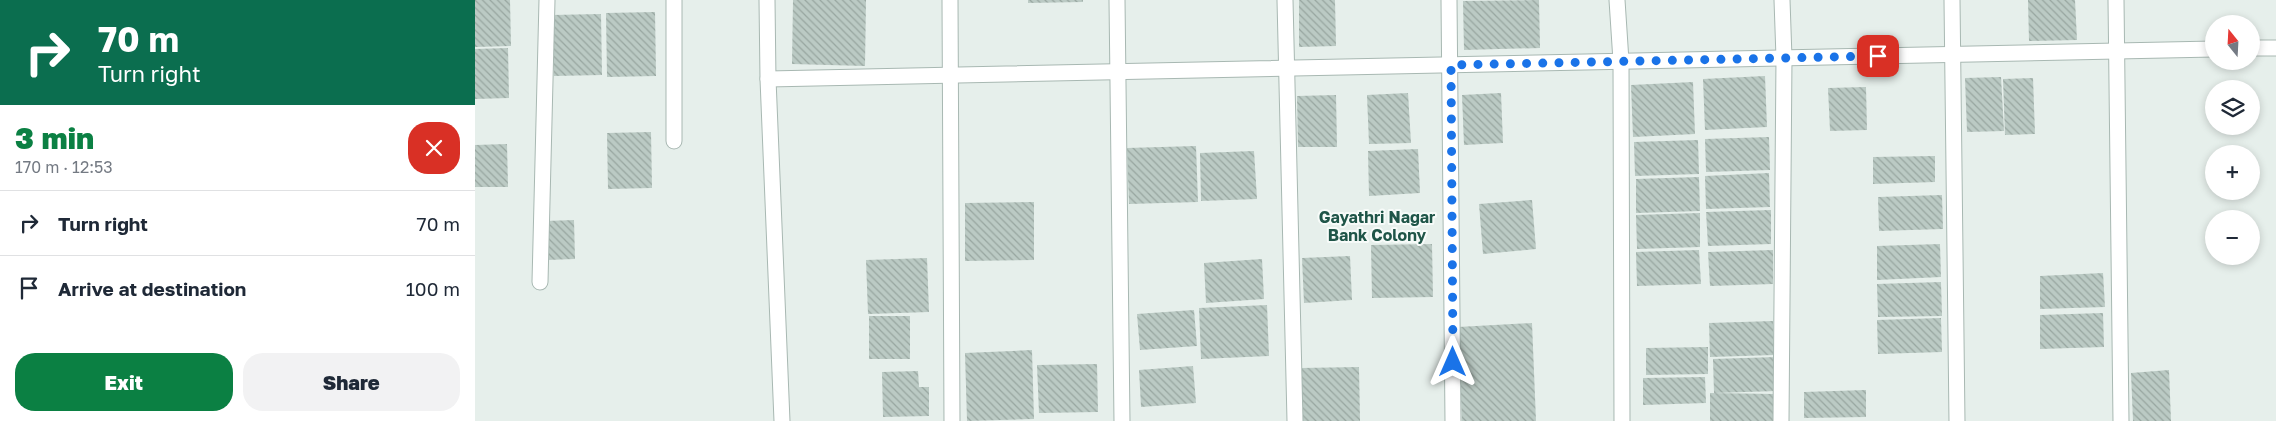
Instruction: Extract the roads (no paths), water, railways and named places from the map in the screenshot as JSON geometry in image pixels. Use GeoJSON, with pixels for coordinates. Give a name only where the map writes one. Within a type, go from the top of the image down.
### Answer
{"type":"FeatureCollection","features":[{"type":"Feature","properties":{"kind":"street"},"geometry":{"type":"LineString","coordinates":[[540,282],[547,0]]}},
{"type":"Feature","properties":{"kind":"street"},"geometry":{"type":"LineString","coordinates":[[674,0],[675,141]]}},
{"type":"Feature","properties":{"kind":"street"},"geometry":{"type":"LineString","coordinates":[[767,0],[768,79],[782,421]]}},
{"type":"Feature","properties":{"kind":"street"},"geometry":{"type":"LineString","coordinates":[[950,0],[952,421]]}},
{"type":"Feature","properties":{"kind":"street"},"geometry":{"type":"LineString","coordinates":[[1117,0],[1122,421]]}},
{"type":"Feature","properties":{"kind":"street"},"geometry":{"type":"LineString","coordinates":[[1285,0],[1295,421]]}},
{"type":"Feature","properties":{"kind":"street"},"geometry":{"type":"LineString","coordinates":[[1449,0],[1453,421]]}},
{"type":"Feature","properties":{"kind":"street"},"geometry":{"type":"LineString","coordinates":[[1617,0],[1621,61],[1622,421]]}},
{"type":"Feature","properties":{"kind":"street"},"geometry":{"type":"LineString","coordinates":[[1781,421],[1784,58],[1782,0]]}},
{"type":"Feature","properties":{"kind":"street"},"geometry":{"type":"LineString","coordinates":[[1952,0],[1957,421]]}},
{"type":"Feature","properties":{"kind":"street"},"geometry":{"type":"LineString","coordinates":[[2117,0],[2121,421]]}},
{"type":"Feature","properties":{"kind":"street"},"geometry":{"type":"LineString","coordinates":[[2260,48],[2276,48]]}},
{"type":"Feature","properties":{"kind":"street"},"geometry":{"type":"LineString","coordinates":[[768,79],[2205,49]]}},
{"type":"Feature","properties":{"kind":"district","name":"Gayathri Nagar Bank Colony"},"geometry":{"type":"Point","coordinates":[1377,226]}}]}
